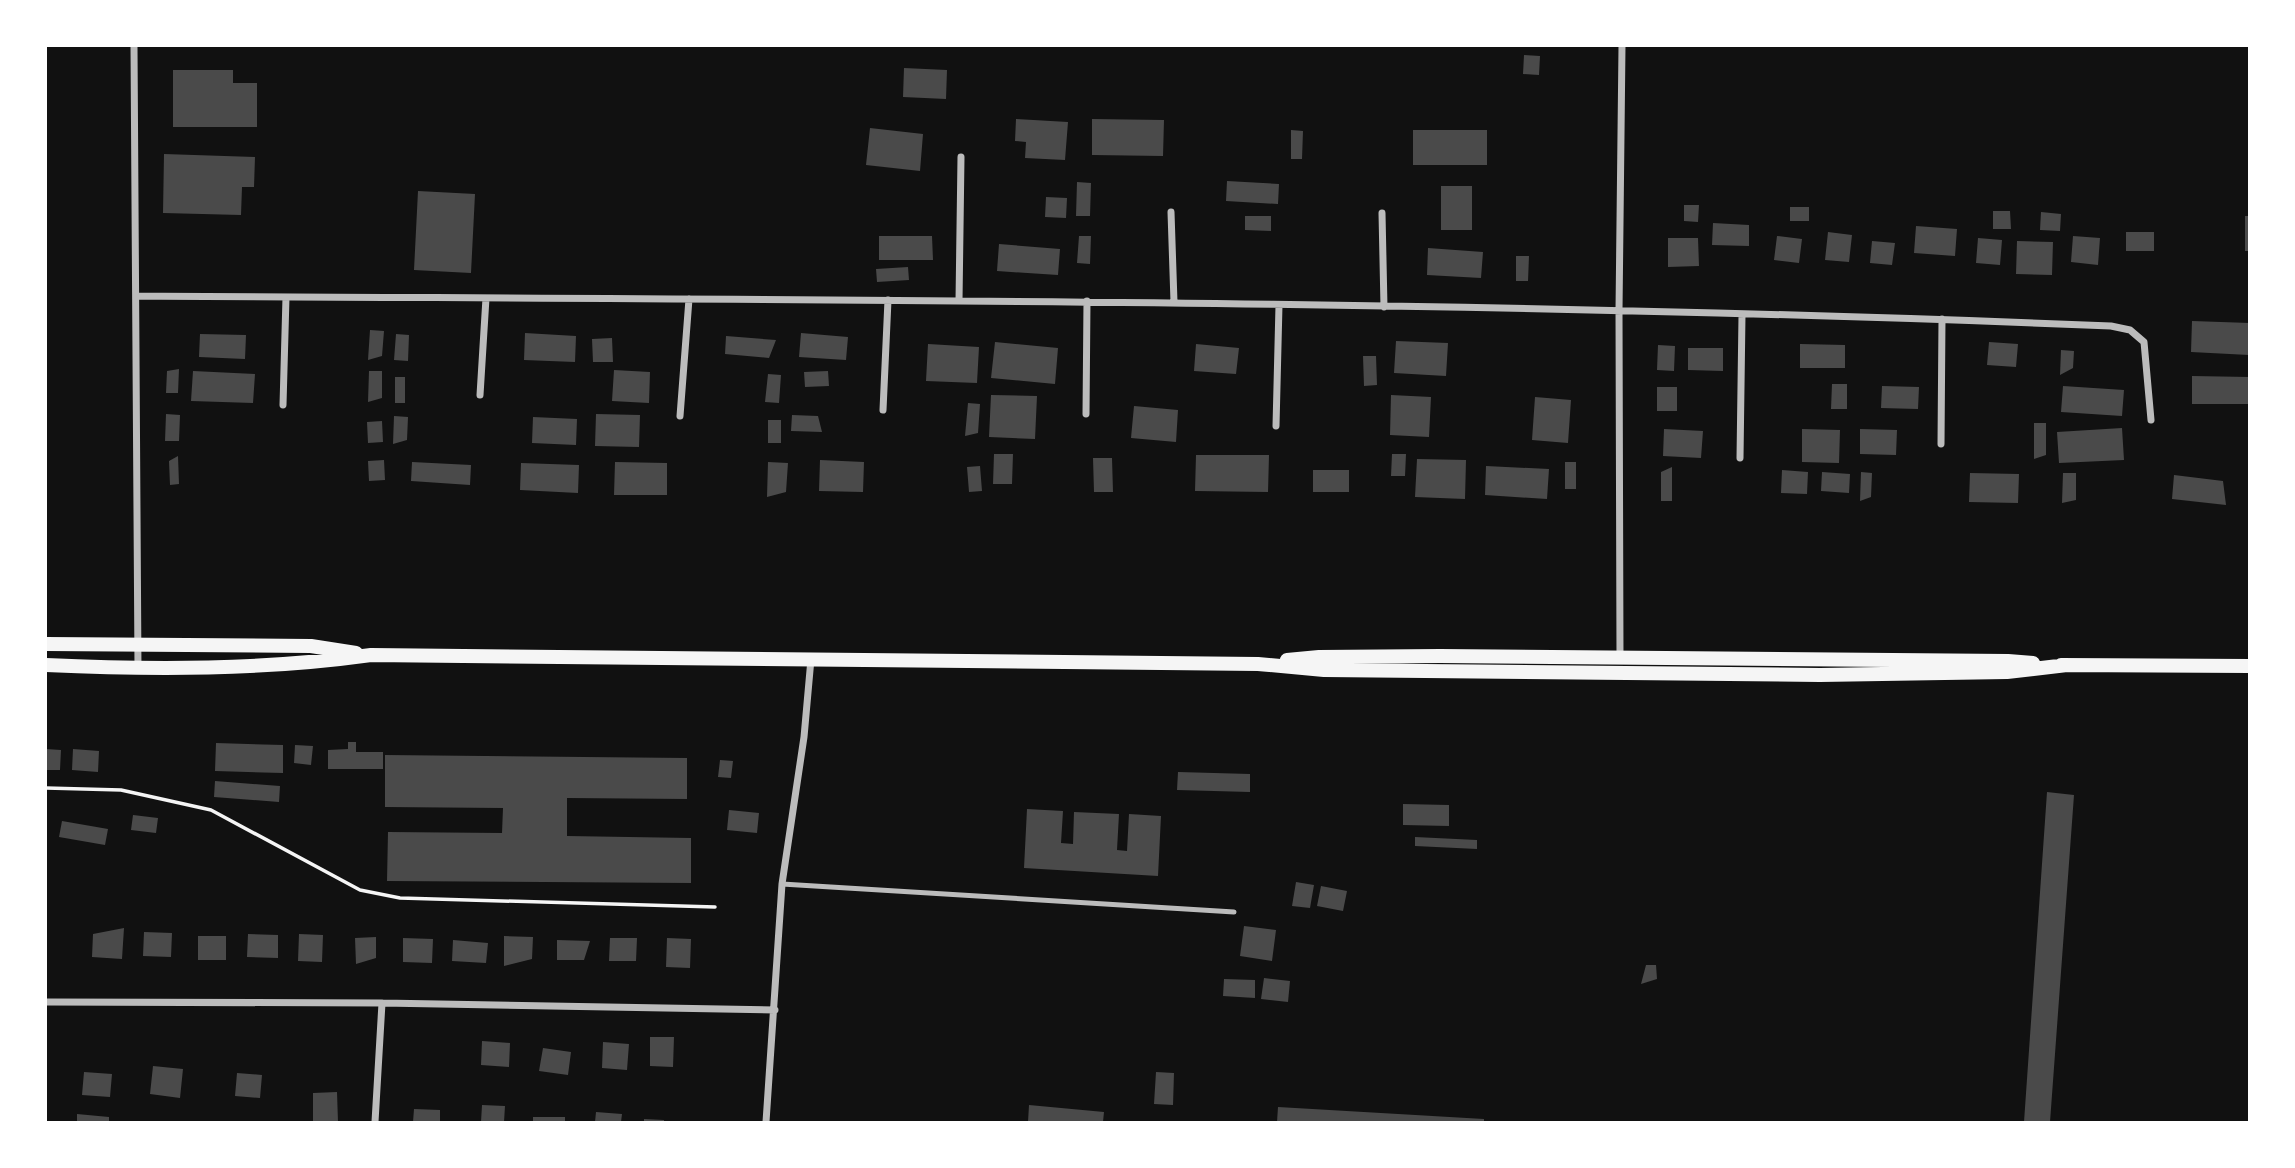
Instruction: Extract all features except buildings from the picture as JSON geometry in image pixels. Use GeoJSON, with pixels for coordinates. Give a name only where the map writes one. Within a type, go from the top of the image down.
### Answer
{"type":"FeatureCollection","features":[{"type":"Feature","properties":{"kind":"main road"},"geometry":{"type":"LineString","coordinates":[[46,644],[311,646],[371,655]]}},
{"type":"Feature","properties":{"kind":"main road"},"geometry":{"type":"LineString","coordinates":[[46,666],[138,668],[301,664],[371,655],[1258,664],[1324,670],[1621,674],[2007,672],[2067,665]]}},
{"type":"Feature","properties":{"kind":"main road"},"geometry":{"type":"LineString","coordinates":[[1258,664],[1319,657],[2008,661],[2067,665],[2249,666]]}},
{"type":"Feature","properties":{"kind":"street"},"geometry":{"type":"LineString","coordinates":[[134,46],[138,668]]}},
{"type":"Feature","properties":{"kind":"street"},"geometry":{"type":"LineString","coordinates":[[1621,674],[1619,311],[1622,46]]}},
{"type":"Feature","properties":{"kind":"street"},"geometry":{"type":"LineString","coordinates":[[959,301],[961,157]]}},
{"type":"Feature","properties":{"kind":"street"},"geometry":{"type":"LineString","coordinates":[[1171,212],[1174,302]]}},
{"type":"Feature","properties":{"kind":"street"},"geometry":{"type":"LineString","coordinates":[[1382,213],[1384,307]]}},
{"type":"Feature","properties":{"kind":"street"},"geometry":{"type":"LineString","coordinates":[[136,296],[1174,302],[1942,319],[2111,326],[2130,330],[2144,342],[2151,420]]}},
{"type":"Feature","properties":{"kind":"street"},"geometry":{"type":"LineString","coordinates":[[283,405],[286,297]]}},
{"type":"Feature","properties":{"kind":"street"},"geometry":{"type":"LineString","coordinates":[[480,395],[486,298]]}},
{"type":"Feature","properties":{"kind":"street"},"geometry":{"type":"LineString","coordinates":[[680,415],[689,299]]}},
{"type":"Feature","properties":{"kind":"street"},"geometry":{"type":"LineString","coordinates":[[883,410],[888,300]]}},
{"type":"Feature","properties":{"kind":"street"},"geometry":{"type":"LineString","coordinates":[[1086,414],[1087,301]]}},
{"type":"Feature","properties":{"kind":"street"},"geometry":{"type":"LineString","coordinates":[[1276,426],[1279,305]]}},
{"type":"Feature","properties":{"kind":"street"},"geometry":{"type":"LineString","coordinates":[[1740,458],[1742,315]]}},
{"type":"Feature","properties":{"kind":"street"},"geometry":{"type":"LineString","coordinates":[[1941,444],[1942,319]]}},
{"type":"Feature","properties":{"kind":"street"},"geometry":{"type":"LineString","coordinates":[[766,1122],[782,884],[804,737],[811,658]]}},
{"type":"Feature","properties":{"kind":"street"},"geometry":{"type":"LineString","coordinates":[[46,1002],[382,1003],[775,1010]]}},
{"type":"Feature","properties":{"kind":"street"},"geometry":{"type":"LineString","coordinates":[[375,1122],[382,1003]]}},
{"type":"Feature","properties":{"kind":"lane"},"geometry":{"type":"LineString","coordinates":[[782,884],[1234,912]]}},
{"type":"Feature","properties":{"kind":"path"},"geometry":{"type":"LineString","coordinates":[[46,788],[121,790],[211,810],[360,890],[400,898],[715,907]]}}]}
